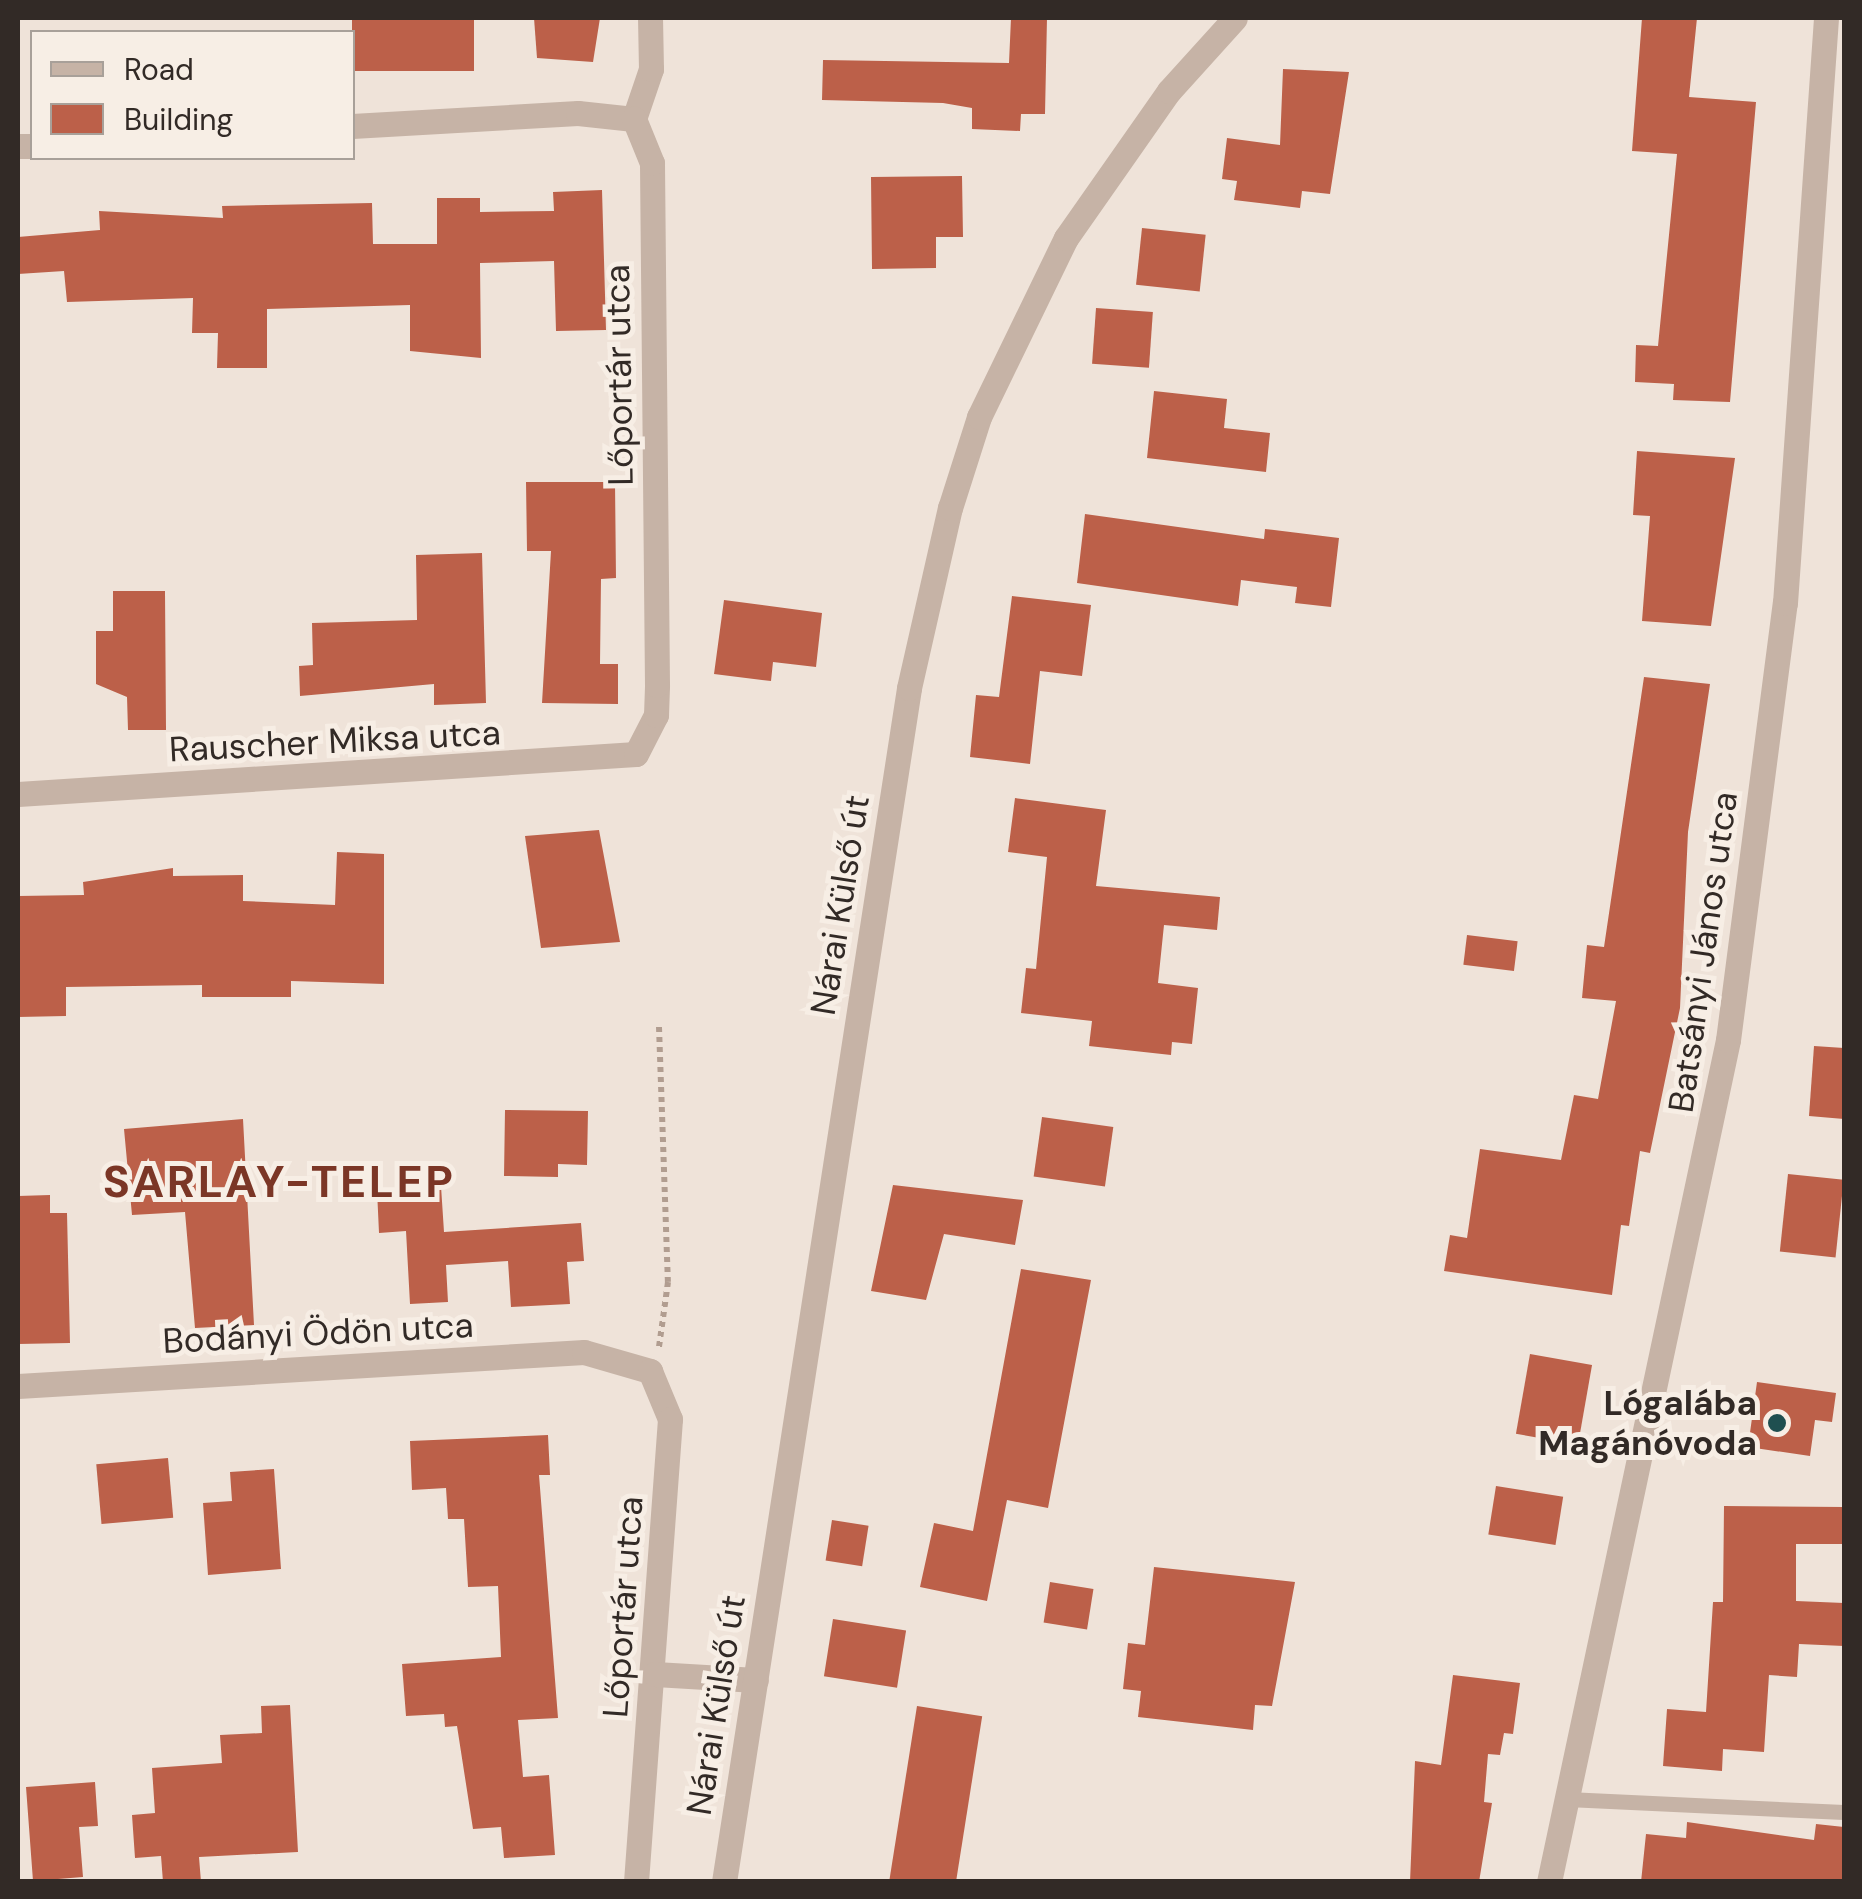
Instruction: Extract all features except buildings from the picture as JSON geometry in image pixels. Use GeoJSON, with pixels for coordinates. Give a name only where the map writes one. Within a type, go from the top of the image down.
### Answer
{"type":"FeatureCollection","features":[{"type":"Feature","properties":{"kind":"street"},"geometry":{"type":"LineString","coordinates":[[355,126],[578,113],[634,119],[651,69],[650,18]]}},
{"type":"Feature","properties":{"kind":"street","name":"Nárai Külső út"},"geometry":{"type":"LineString","coordinates":[[724,1882],[908,688],[950,508],[979,418],[1066,238],[1169,91],[1235,18]]}},
{"type":"Feature","properties":{"kind":"street","name":"Batsányi János utca"},"geometry":{"type":"LineString","coordinates":[[1549,1882],[1728,1040],[1784,602],[1826,18]]}},
{"type":"Feature","properties":{"kind":"street","name":"Lőportár utca"},"geometry":{"type":"LineString","coordinates":[[634,119],[652,163],[657,685],[647,738]]}},
{"type":"Feature","properties":{"kind":"street","name":"Rauscher Miksa utca"},"geometry":{"type":"LineString","coordinates":[[18,794],[610,760],[636,754],[647,738]]}},
{"type":"Feature","properties":{"kind":"street","name":"Bodányi Ödön utca"},"geometry":{"type":"LineString","coordinates":[[18,1386],[584,1352],[622,1358],[650,1371]]}},
{"type":"Feature","properties":{"kind":"street","name":"Lőportár utca"},"geometry":{"type":"LineString","coordinates":[[636,1882],[655,1674],[670,1419],[650,1371]]}},
{"type":"Feature","properties":{"kind":"street"},"geometry":{"type":"LineString","coordinates":[[655,1674],[756,1680]]}},
{"type":"Feature","properties":{"kind":"lane"},"geometry":{"type":"LineString","coordinates":[[1567,1799],[1844,1812]]}},
{"type":"Feature","properties":{"kind":"path"},"geometry":{"type":"LineString","coordinates":[[650,1371],[668,1282],[658,1027]]}},
{"type":"Feature","properties":{"kind":"place","name":"Lógalába Magánóvoda"},"geometry":{"type":"Point","coordinates":[1777,1423]}},
{"type":"Feature","properties":{"kind":"district","name":"SARLAY-TELEP"},"geometry":{"type":"Point","coordinates":[279,1182]}}]}
